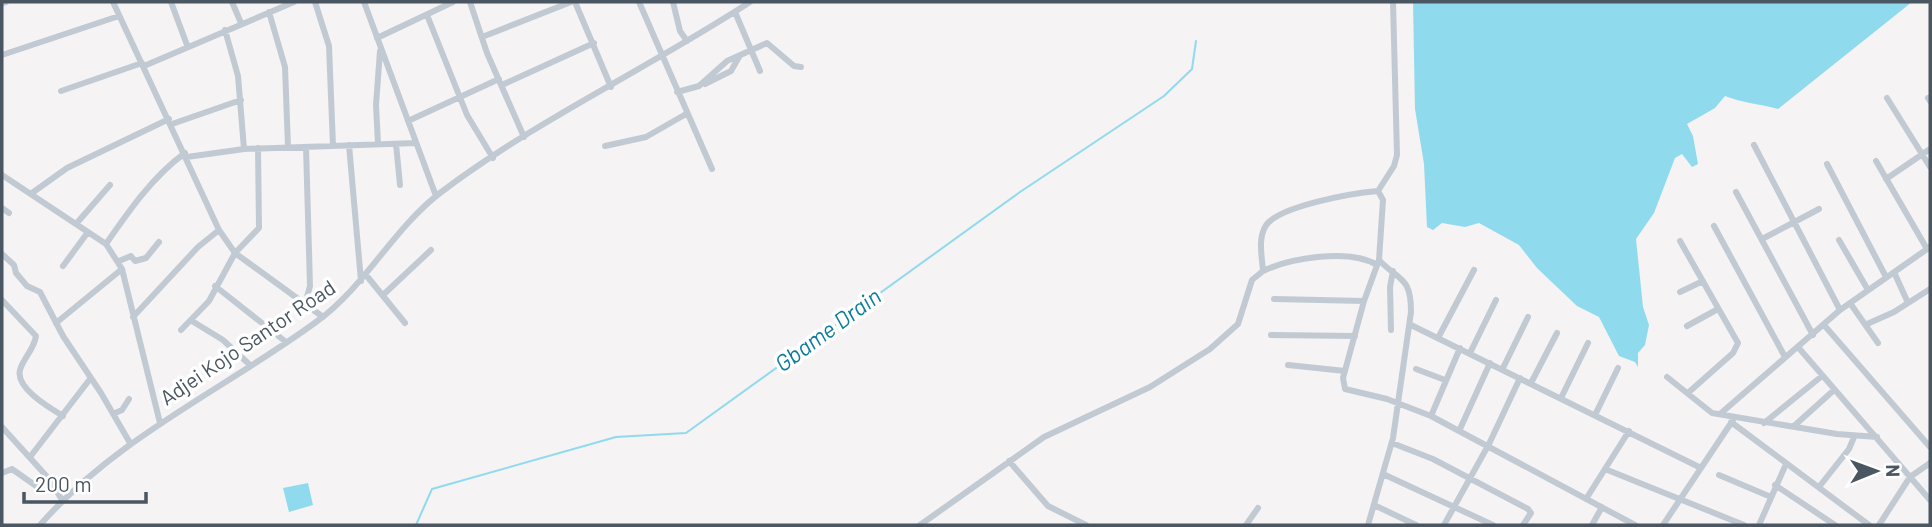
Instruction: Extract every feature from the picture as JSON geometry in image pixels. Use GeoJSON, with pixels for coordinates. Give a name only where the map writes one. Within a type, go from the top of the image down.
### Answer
{"type":"FeatureCollection","features":[{"type":"Feature","properties":{"kind":"street"},"geometry":{"type":"LineString","coordinates":[[113,2],[219,230],[235,253],[323,317]]}},
{"type":"Feature","properties":{"kind":"street"},"geometry":{"type":"LineString","coordinates":[[232,2],[241,23]]}},
{"type":"Feature","properties":{"kind":"street"},"geometry":{"type":"LineString","coordinates":[[61,91],[143,64],[294,2]]}},
{"type":"Feature","properties":{"kind":"street"},"geometry":{"type":"LineString","coordinates":[[315,2],[329,46],[333,146]]}},
{"type":"Feature","properties":{"kind":"street"},"geometry":{"type":"LineString","coordinates":[[364,2],[436,196]]}},
{"type":"Feature","properties":{"kind":"street"},"geometry":{"type":"LineString","coordinates":[[434,2],[438,10]]}},
{"type":"Feature","properties":{"kind":"street"},"geometry":{"type":"LineString","coordinates":[[377,38],[453,2]]}},
{"type":"Feature","properties":{"kind":"street"},"geometry":{"type":"LineString","coordinates":[[470,2],[524,137]]}},
{"type":"Feature","properties":{"kind":"street"},"geometry":{"type":"LineString","coordinates":[[482,37],[573,2],[594,43],[611,87]]}},
{"type":"Feature","properties":{"kind":"street"},"geometry":{"type":"LineString","coordinates":[[639,2],[712,169]]}},
{"type":"Feature","properties":{"kind":"street"},"geometry":{"type":"LineString","coordinates":[[673,2],[680,31],[687,41]]}},
{"type":"Feature","properties":{"kind":"street","name":"Adjei Kojo Santor Road"},"geometry":{"type":"LineString","coordinates":[[40,525],[62,500],[130,443],[286,342],[343,301],[436,196],[524,137],[750,2]]}},
{"type":"Feature","properties":{"kind":"street"},"geometry":{"type":"LineString","coordinates":[[1263,271],[1263,231],[1273,218],[1287,211],[1378,191],[1397,155],[1393,2]]}},
{"type":"Feature","properties":{"kind":"street"},"geometry":{"type":"LineString","coordinates":[[173,3],[187,45]]}},
{"type":"Feature","properties":{"kind":"street"},"geometry":{"type":"LineString","coordinates":[[269,12],[285,67],[288,147]]}},
{"type":"Feature","properties":{"kind":"street"},"geometry":{"type":"LineString","coordinates":[[734,12],[760,71]]}},
{"type":"Feature","properties":{"kind":"street"},"geometry":{"type":"LineString","coordinates":[[427,15],[459,96],[493,158]]}},
{"type":"Feature","properties":{"kind":"street"},"geometry":{"type":"LineString","coordinates":[[2,55],[119,16]]}},
{"type":"Feature","properties":{"kind":"street"},"geometry":{"type":"LineString","coordinates":[[225,30],[239,76],[244,149]]}},
{"type":"Feature","properties":{"kind":"street"},"geometry":{"type":"LineString","coordinates":[[408,121],[459,96],[594,43]]}},
{"type":"Feature","properties":{"kind":"street"},"geometry":{"type":"LineString","coordinates":[[677,92],[703,84],[727,61],[770,43],[794,66],[801,67]]}},
{"type":"Feature","properties":{"kind":"street"},"geometry":{"type":"LineString","coordinates":[[378,144],[376,105],[380,49]]}},
{"type":"Feature","properties":{"kind":"street"},"geometry":{"type":"LineString","coordinates":[[1887,98],[1930,167]]}},
{"type":"Feature","properties":{"kind":"street"},"geometry":{"type":"LineString","coordinates":[[32,193],[67,168],[171,122],[241,100]]}},
{"type":"Feature","properties":{"kind":"street"},"geometry":{"type":"LineString","coordinates":[[606,146],[646,137],[686,114]]}},
{"type":"Feature","properties":{"kind":"street"},"geometry":{"type":"LineString","coordinates":[[106,244],[129,212],[173,162],[186,155],[258,148],[416,143]]}},
{"type":"Feature","properties":{"kind":"street"},"geometry":{"type":"LineString","coordinates":[[396,144],[400,185]]}},
{"type":"Feature","properties":{"kind":"street"},"geometry":{"type":"LineString","coordinates":[[349,145],[363,278],[383,295],[405,323]]}},
{"type":"Feature","properties":{"kind":"street"},"geometry":{"type":"LineString","coordinates":[[1754,145],[1840,310]]}},
{"type":"Feature","properties":{"kind":"street"},"geometry":{"type":"LineString","coordinates":[[305,304],[310,286],[306,147]]}},
{"type":"Feature","properties":{"kind":"street"},"geometry":{"type":"LineString","coordinates":[[181,330],[209,301],[235,253],[260,225],[258,148]]}},
{"type":"Feature","properties":{"kind":"street"},"geometry":{"type":"LineString","coordinates":[[1886,179],[1930,149]]}},
{"type":"Feature","properties":{"kind":"street"},"geometry":{"type":"LineString","coordinates":[[1720,414],[1840,310],[1929,248],[1876,162]]}},
{"type":"Feature","properties":{"kind":"street"},"geometry":{"type":"LineString","coordinates":[[1827,164],[1886,277]]}},
{"type":"Feature","properties":{"kind":"street"},"geometry":{"type":"LineString","coordinates":[[2,175],[106,244],[119,261],[160,423]]}},
{"type":"Feature","properties":{"kind":"street"},"geometry":{"type":"LineString","coordinates":[[76,224],[110,185]]}},
{"type":"Feature","properties":{"kind":"street"},"geometry":{"type":"LineString","coordinates":[[1378,191],[1383,200],[1378,262],[1345,371],[1345,389],[1396,402],[1460,429],[1635,525]]}},
{"type":"Feature","properties":{"kind":"street"},"geometry":{"type":"LineString","coordinates":[[1736,192],[1812,335]]}},
{"type":"Feature","properties":{"kind":"street"},"geometry":{"type":"LineString","coordinates":[[2,208],[9,213]]}},
{"type":"Feature","properties":{"kind":"street"},"geometry":{"type":"LineString","coordinates":[[1762,239],[1819,209]]}},
{"type":"Feature","properties":{"kind":"street"},"geometry":{"type":"LineString","coordinates":[[1714,226],[1785,358]]}},
{"type":"Feature","properties":{"kind":"street"},"geometry":{"type":"LineString","coordinates":[[133,317],[198,247],[219,230]]}},
{"type":"Feature","properties":{"kind":"street"},"geometry":{"type":"LineString","coordinates":[[63,266],[88,232]]}},
{"type":"Feature","properties":{"kind":"street"},"geometry":{"type":"LineString","coordinates":[[1839,240],[1868,290]]}},
{"type":"Feature","properties":{"kind":"street"},"geometry":{"type":"LineString","coordinates":[[1680,241],[1738,345],[1689,392]]}},
{"type":"Feature","properties":{"kind":"street"},"geometry":{"type":"LineString","coordinates":[[119,261],[131,256],[135,261],[146,258],[159,242]]}},
{"type":"Feature","properties":{"kind":"street"},"geometry":{"type":"LineString","coordinates":[[383,295],[431,250]]}},
{"type":"Feature","properties":{"kind":"street"},"geometry":{"type":"LineString","coordinates":[[2,254],[14,265],[27,286],[40,292],[56,323],[130,443]]}},
{"type":"Feature","properties":{"kind":"street"},"geometry":{"type":"LineString","coordinates":[[920,525],[1054,430],[1150,387],[1210,349],[1238,324],[1252,280],[1263,271],[1326,256],[1355,257],[1378,262],[1406,281],[1411,291],[1410,325],[1396,402],[1392,443],[1368,525]]}},
{"type":"Feature","properties":{"kind":"street"},"geometry":{"type":"LineString","coordinates":[[56,323],[122,269]]}},
{"type":"Feature","properties":{"kind":"street"},"geometry":{"type":"LineString","coordinates":[[1438,338],[1474,270]]}},
{"type":"Feature","properties":{"kind":"street"},"geometry":{"type":"LineString","coordinates":[[1391,330],[1390,287],[1393,271]]}},
{"type":"Feature","properties":{"kind":"street"},"geometry":{"type":"LineString","coordinates":[[1894,272],[1909,303]]}},
{"type":"Feature","properties":{"kind":"street"},"geometry":{"type":"LineString","coordinates":[[1680,292],[1703,281]]}},
{"type":"Feature","properties":{"kind":"street"},"geometry":{"type":"LineString","coordinates":[[215,286],[286,342]]}},
{"type":"Feature","properties":{"kind":"street"},"geometry":{"type":"LineString","coordinates":[[1867,324],[1930,289]]}},
{"type":"Feature","properties":{"kind":"street"},"geometry":{"type":"LineString","coordinates":[[1274,299],[1364,301]]}},
{"type":"Feature","properties":{"kind":"street"},"geometry":{"type":"LineString","coordinates":[[2,300],[36,336],[34,349],[20,368],[19,376],[33,397],[63,416]]}},
{"type":"Feature","properties":{"kind":"street"},"geometry":{"type":"LineString","coordinates":[[1471,353],[1496,300]]}},
{"type":"Feature","properties":{"kind":"street"},"geometry":{"type":"LineString","coordinates":[[1850,303],[1878,342]]}},
{"type":"Feature","properties":{"kind":"street"},"geometry":{"type":"LineString","coordinates":[[1686,326],[1718,309]]}},
{"type":"Feature","properties":{"kind":"street"},"geometry":{"type":"LineString","coordinates":[[1503,368],[1528,317]]}},
{"type":"Feature","properties":{"kind":"street"},"geometry":{"type":"LineString","coordinates":[[192,321],[223,340],[250,365]]}},
{"type":"Feature","properties":{"kind":"street"},"geometry":{"type":"LineString","coordinates":[[1410,325],[1503,368],[1699,467]]}},
{"type":"Feature","properties":{"kind":"street"},"geometry":{"type":"LineString","coordinates":[[1824,325],[1930,447]]}},
{"type":"Feature","properties":{"kind":"street"},"geometry":{"type":"LineString","coordinates":[[1531,383],[1557,333]]}},
{"type":"Feature","properties":{"kind":"street"},"geometry":{"type":"LineString","coordinates":[[1271,335],[1355,336]]}},
{"type":"Feature","properties":{"kind":"street"},"geometry":{"type":"LineString","coordinates":[[1562,398],[1588,343]]}},
{"type":"Feature","properties":{"kind":"street"},"geometry":{"type":"LineString","coordinates":[[1798,347],[1930,500]]}},
{"type":"Feature","properties":{"kind":"street"},"geometry":{"type":"LineString","coordinates":[[1431,416],[1460,348]]}},
{"type":"Feature","properties":{"kind":"street"},"geometry":{"type":"LineString","coordinates":[[1460,429],[1490,363]]}},
{"type":"Feature","properties":{"kind":"street"},"geometry":{"type":"LineString","coordinates":[[1288,365],[1345,371]]}},
{"type":"Feature","properties":{"kind":"street"},"geometry":{"type":"LineString","coordinates":[[1595,415],[1618,368]]}},
{"type":"Feature","properties":{"kind":"street"},"geometry":{"type":"LineString","coordinates":[[1416,369],[1445,380]]}},
{"type":"Feature","properties":{"kind":"street"},"geometry":{"type":"LineString","coordinates":[[1764,423],[1822,376]]}},
{"type":"Feature","properties":{"kind":"street"},"geometry":{"type":"LineString","coordinates":[[1667,377],[1689,392],[1703,407],[1732,420],[1869,525]]}},
{"type":"Feature","properties":{"kind":"street"},"geometry":{"type":"LineString","coordinates":[[1444,525],[1489,444],[1520,378]]}},
{"type":"Feature","properties":{"kind":"street"},"geometry":{"type":"LineString","coordinates":[[30,457],[90,379]]}},
{"type":"Feature","properties":{"kind":"street"},"geometry":{"type":"LineString","coordinates":[[1794,426],[1834,390]]}},
{"type":"Feature","properties":{"kind":"street"},"geometry":{"type":"LineString","coordinates":[[113,414],[122,410],[129,399]]}},
{"type":"Feature","properties":{"kind":"street"},"geometry":{"type":"LineString","coordinates":[[1732,420],[1877,437]]}},
{"type":"Feature","properties":{"kind":"street"},"geometry":{"type":"LineString","coordinates":[[1663,525],[1732,420]]}},
{"type":"Feature","properties":{"kind":"street"},"geometry":{"type":"LineString","coordinates":[[2,427],[50,480],[62,500]]}},
{"type":"Feature","properties":{"kind":"street"},"geometry":{"type":"LineString","coordinates":[[1587,499],[1629,430]]}},
{"type":"Feature","properties":{"kind":"street"},"geometry":{"type":"LineString","coordinates":[[1819,487],[1849,449],[1854,436]]}},
{"type":"Feature","properties":{"kind":"street"},"geometry":{"type":"LineString","coordinates":[[1392,443],[1470,479],[1530,511],[1524,525]]}},
{"type":"Feature","properties":{"kind":"street"},"geometry":{"type":"LineString","coordinates":[[1009,461],[1048,506],[1086,525]]}},
{"type":"Feature","properties":{"kind":"street"},"geometry":{"type":"LineString","coordinates":[[1879,525],[1910,477],[1930,463]]}},
{"type":"Feature","properties":{"kind":"street"},"geometry":{"type":"LineString","coordinates":[[1759,525],[1775,485],[1787,464]]}},
{"type":"Feature","properties":{"kind":"street"},"geometry":{"type":"LineString","coordinates":[[2,473],[12,469],[36,486],[50,480]]}},
{"type":"Feature","properties":{"kind":"street"},"geometry":{"type":"LineString","coordinates":[[1605,469],[1744,525]]}},
{"type":"Feature","properties":{"kind":"street"},"geometry":{"type":"LineString","coordinates":[[1383,474],[1493,525]]}},
{"type":"Feature","properties":{"kind":"street"},"geometry":{"type":"LineString","coordinates":[[1719,475],[1771,497]]}},
{"type":"Feature","properties":{"kind":"street"},"geometry":{"type":"LineString","coordinates":[[1775,485],[1835,525]]}},
{"type":"Feature","properties":{"kind":"street"},"geometry":{"type":"LineString","coordinates":[[1374,505],[1413,524]]}},
{"type":"Feature","properties":{"kind":"street"},"geometry":{"type":"LineString","coordinates":[[1592,525],[1602,507]]}},
{"type":"Feature","properties":{"kind":"street"},"geometry":{"type":"LineString","coordinates":[[1246,525],[1258,508]]}},
{"type":"Feature","properties":{"kind":"water"},"geometry":{"type":"Polygon","coordinates":[[[1413,2],[1912,2],[1778,109],[1725,96],[1715,108],[1687,124],[1693,136],[1698,164],[1692,167],[1682,154],[1675,158],[1654,213],[1636,239],[1643,307],[1649,325],[1645,345],[1638,353],[1638,367],[1635,362],[1619,356],[1599,317],[1577,306],[1537,268],[1519,245],[1479,223],[1465,227],[1442,223],[1433,230],[1427,227],[1424,164],[1415,109],[1413,2]]]}},
{"type":"Feature","properties":{"kind":"water"},"geometry":{"type":"Polygon","coordinates":[[[308,483],[313,505],[289,512],[283,488],[308,483]]]}},
{"type":"Feature","properties":{"kind":"waterway","name":"Gbame Drain"},"geometry":{"type":"LineString","coordinates":[[416,525],[432,489],[616,437],[686,433],[1020,192],[1164,96],[1192,69],[1196,41]]}}]}
